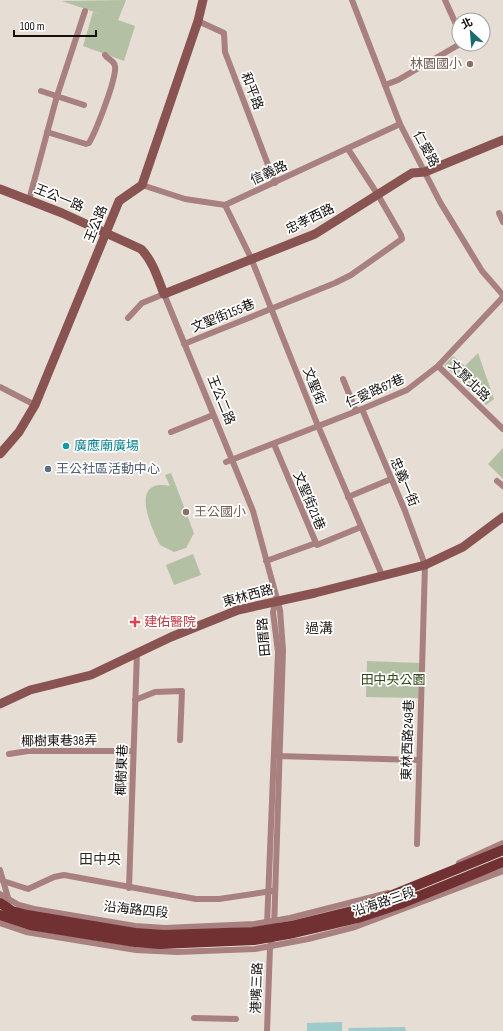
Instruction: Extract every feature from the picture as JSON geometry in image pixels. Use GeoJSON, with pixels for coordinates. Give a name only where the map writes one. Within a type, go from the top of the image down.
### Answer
{"type":"FeatureCollection","features":[{"type":"Feature","properties":{"kind":"main road","name":"沿海路三段"},"geometry":{"type":"LineString","coordinates":[[270,932],[358,918],[401,907],[431,895],[501,859]]}},
{"type":"Feature","properties":{"kind":"main road","name":"沿海路三段"},"geometry":{"type":"LineString","coordinates":[[270,932],[356,910],[501,859]]}},
{"type":"Feature","properties":{"kind":"main road","name":"沿海路四段"},"geometry":{"type":"LineString","coordinates":[[5,902],[14,920]]}},
{"type":"Feature","properties":{"kind":"main road","name":"沿海路四段"},"geometry":{"type":"LineString","coordinates":[[0,914],[30,925],[135,942],[160,944],[254,940],[270,932]]}},
{"type":"Feature","properties":{"kind":"street"},"geometry":{"type":"LineString","coordinates":[[203,0],[198,21],[142,185],[185,199],[226,205]]}},
{"type":"Feature","properties":{"kind":"street","name":"仁愛路"},"geometry":{"type":"LineString","coordinates":[[352,0],[400,124],[440,202],[482,271],[503,296]]}},
{"type":"Feature","properties":{"kind":"street"},"geometry":{"type":"LineString","coordinates":[[444,0],[451,14]]}},
{"type":"Feature","properties":{"kind":"street"},"geometry":{"type":"LineString","coordinates":[[29,200],[57,96],[86,12]]}},
{"type":"Feature","properties":{"kind":"street","name":"和平路"},"geometry":{"type":"LineString","coordinates":[[198,21],[224,33],[225,52],[275,183]]}},
{"type":"Feature","properties":{"kind":"street"},"geometry":{"type":"LineString","coordinates":[[385,85],[398,80],[451,49]]}},
{"type":"Feature","properties":{"kind":"street"},"geometry":{"type":"LineString","coordinates":[[47,132],[86,144],[89,143],[110,90],[115,67],[114,63],[105,56]]}},
{"type":"Feature","properties":{"kind":"street"},"geometry":{"type":"LineString","coordinates":[[41,91],[84,105]]}},
{"type":"Feature","properties":{"kind":"street","name":"信義路"},"geometry":{"type":"LineString","coordinates":[[226,205],[400,124]]}},
{"type":"Feature","properties":{"kind":"street","name":"忠孝西路"},"geometry":{"type":"LineString","coordinates":[[128,318],[142,303],[322,230],[412,173],[425,172],[503,140]]}},
{"type":"Feature","properties":{"kind":"street"},"geometry":{"type":"LineString","coordinates":[[348,149],[378,195]]}},
{"type":"Feature","properties":{"kind":"street","name":"王公路"},"geometry":{"type":"LineString","coordinates":[[0,454],[19,432],[35,405],[119,201],[142,185]]}},
{"type":"Feature","properties":{"kind":"street","name":"王公一路"},"geometry":{"type":"LineString","coordinates":[[0,190],[29,200],[107,233]]}},
{"type":"Feature","properties":{"kind":"street","name":"文聖街155巷"},"geometry":{"type":"LineString","coordinates":[[184,344],[352,275],[402,239],[378,195]]}},
{"type":"Feature","properties":{"kind":"street","name":"文聖街"},"geometry":{"type":"LineString","coordinates":[[226,205],[250,258],[318,426],[382,575]]}},
{"type":"Feature","properties":{"kind":"street"},"geometry":{"type":"LineString","coordinates":[[499,213],[503,222]]}},
{"type":"Feature","properties":{"kind":"street","name":"王公二路"},"geometry":{"type":"LineString","coordinates":[[107,233],[133,245],[148,256],[213,415],[229,461],[253,511],[276,601]]}},
{"type":"Feature","properties":{"kind":"street","name":"仁愛路67巷"},"geometry":{"type":"LineString","coordinates":[[229,461],[407,390],[438,366],[503,296]]}},
{"type":"Feature","properties":{"kind":"street","name":"文賢北路"},"geometry":{"type":"LineString","coordinates":[[438,366],[503,429]]}},
{"type":"Feature","properties":{"kind":"street","name":"忠義一街"},"geometry":{"type":"LineString","coordinates":[[343,379],[391,479],[405,511],[425,565]]}},
{"type":"Feature","properties":{"kind":"street"},"geometry":{"type":"LineString","coordinates":[[0,387],[35,405]]}},
{"type":"Feature","properties":{"kind":"street"},"geometry":{"type":"LineString","coordinates":[[171,432],[213,415]]}},
{"type":"Feature","properties":{"kind":"street","name":"文聖街21巷"},"geometry":{"type":"LineString","coordinates":[[274,444],[318,545],[361,527]]}},
{"type":"Feature","properties":{"kind":"street"},"geometry":{"type":"LineString","coordinates":[[348,497],[391,479]]}},
{"type":"Feature","properties":{"kind":"street"},"geometry":{"type":"LineString","coordinates":[[497,481],[503,486]]}},
{"type":"Feature","properties":{"kind":"street","name":"東林西路"},"geometry":{"type":"LineString","coordinates":[[0,704],[30,690],[91,675],[137,652],[238,610],[425,565],[463,547],[503,518]]}},
{"type":"Feature","properties":{"kind":"street"},"geometry":{"type":"LineString","coordinates":[[266,561],[316,543]]}},
{"type":"Feature","properties":{"kind":"street","name":"東林西路249巷"},"geometry":{"type":"LineString","coordinates":[[417,844],[418,760],[425,565]]}},
{"type":"Feature","properties":{"kind":"street","name":"田厝路"},"geometry":{"type":"LineString","coordinates":[[270,932],[275,891],[278,649],[273,612],[276,601]]}},
{"type":"Feature","properties":{"kind":"street","name":"椰樹東巷"},"geometry":{"type":"LineString","coordinates":[[128,888],[137,652]]}},
{"type":"Feature","properties":{"kind":"street"},"geometry":{"type":"LineString","coordinates":[[135,700],[155,692],[182,691],[180,740]]}},
{"type":"Feature","properties":{"kind":"street","name":"椰樹東巷38弄"},"geometry":{"type":"LineString","coordinates":[[9,754],[28,751],[133,751]]}},
{"type":"Feature","properties":{"kind":"street"},"geometry":{"type":"LineString","coordinates":[[277,756],[418,760]]}},
{"type":"Feature","properties":{"kind":"street","name":"田厝路"},"geometry":{"type":"LineString","coordinates":[[270,932],[268,892],[277,756]]}},
{"type":"Feature","properties":{"kind":"street","name":"沿海路三段"},"geometry":{"type":"LineString","coordinates":[[501,859],[503,843]]}},
{"type":"Feature","properties":{"kind":"street"},"geometry":{"type":"LineString","coordinates":[[0,870],[4,881],[5,902]]}},
{"type":"Feature","properties":{"kind":"street"},"geometry":{"type":"LineString","coordinates":[[4,881],[28,889],[54,877],[64,875],[128,888],[196,899],[219,899],[275,891]]}},
{"type":"Feature","properties":{"kind":"street","name":"沿海路四段"},"geometry":{"type":"LineString","coordinates":[[0,894],[5,902],[34,910],[135,926],[270,932]]}},
{"type":"Feature","properties":{"kind":"street","name":"沿海路四段"},"geometry":{"type":"LineString","coordinates":[[0,923],[14,920]]}},
{"type":"Feature","properties":{"kind":"street","name":"港嘴三路"},"geometry":{"type":"LineString","coordinates":[[267,1031],[270,932]]}},
{"type":"Feature","properties":{"kind":"street"},"geometry":{"type":"LineString","coordinates":[[194,1018],[236,1019]]}},
{"type":"Feature","properties":{"kind":"green space"},"geometry":{"type":"Polygon","coordinates":[[[126,0],[118,20],[135,26],[124,61],[83,46],[93,12],[100,14],[62,1],[126,0]]]}},
{"type":"Feature","properties":{"kind":"green space"},"geometry":{"type":"Polygon","coordinates":[[[478,353],[494,399],[486,405],[444,365],[453,356],[465,366],[478,353]]]}},
{"type":"Feature","properties":{"kind":"green space"},"geometry":{"type":"Polygon","coordinates":[[[503,448],[503,479],[488,464],[503,448]]]}},
{"type":"Feature","properties":{"kind":"green space"},"geometry":{"type":"Polygon","coordinates":[[[171,473],[194,533],[186,548],[174,552],[160,545],[148,516],[146,506],[146,496],[149,489],[157,486],[170,486],[165,475],[171,473]]]}},
{"type":"Feature","properties":{"kind":"green space"},"geometry":{"type":"Polygon","coordinates":[[[193,554],[201,575],[174,585],[166,565],[193,554]]]}},
{"type":"Feature","properties":{"kind":"green space","name":"田中央公園"},"geometry":{"type":"Polygon","coordinates":[[[367,661],[420,663],[418,698],[366,697],[367,661]]]}},
{"type":"Feature","properties":{"kind":"water"},"geometry":{"type":"Polygon","coordinates":[[[342,1022],[342,1031],[307,1031],[307,1023],[342,1022]]]}},
{"type":"Feature","properties":{"kind":"water"},"geometry":{"type":"Polygon","coordinates":[[[405,1027],[406,1031],[348,1031],[349,1028],[405,1027]]]}},
{"type":"Feature","properties":{"kind":"place","name":"林園國小"},"geometry":{"type":"Point","coordinates":[470,64]}},
{"type":"Feature","properties":{"kind":"place","name":"廣應廟廣場"},"geometry":{"type":"Point","coordinates":[66,446]}},
{"type":"Feature","properties":{"kind":"place","name":"王公社區活動中心"},"geometry":{"type":"Point","coordinates":[48,469]}},
{"type":"Feature","properties":{"kind":"place","name":"王公國小"},"geometry":{"type":"Point","coordinates":[186,512]}},
{"type":"Feature","properties":{"kind":"place","name":"建佑醫院"},"geometry":{"type":"Point","coordinates":[135,622]}},
{"type":"Feature","properties":{"kind":"district","name":"過溝"},"geometry":{"type":"Point","coordinates":[319,628]}},
{"type":"Feature","properties":{"kind":"district","name":"田中央"},"geometry":{"type":"Point","coordinates":[100,859]}}]}
